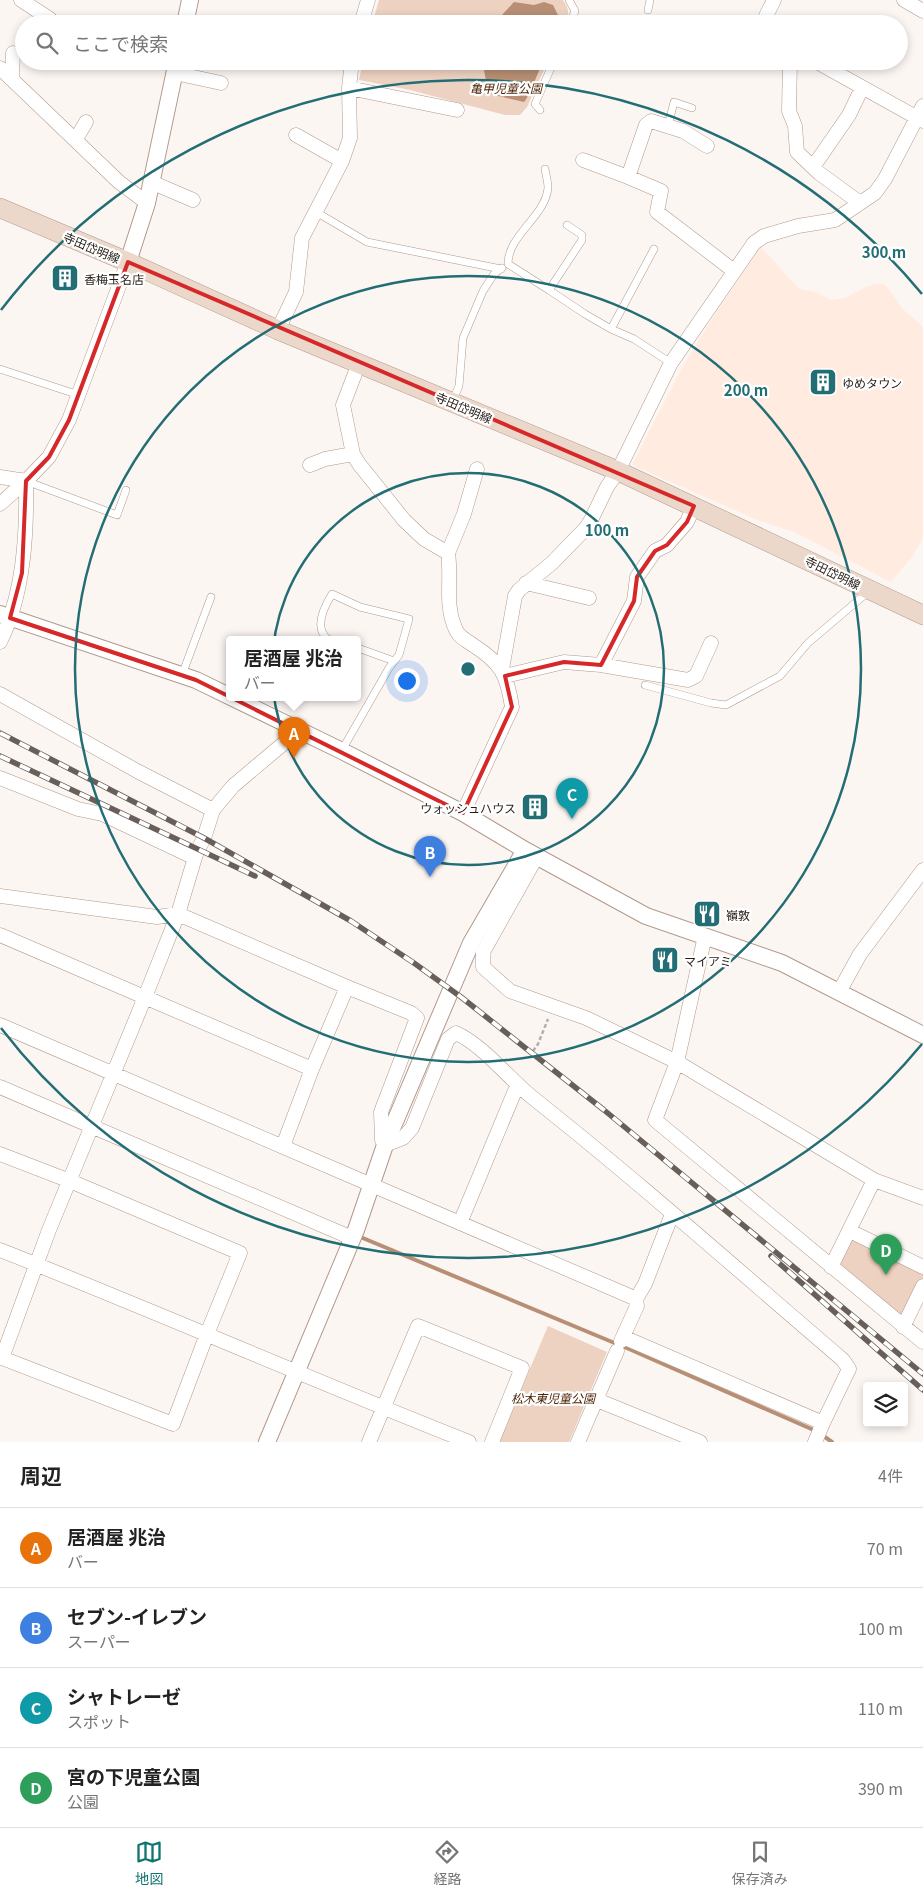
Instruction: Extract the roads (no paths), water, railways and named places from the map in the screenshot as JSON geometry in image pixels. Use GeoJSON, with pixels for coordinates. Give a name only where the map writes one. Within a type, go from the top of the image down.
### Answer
{"type":"FeatureCollection","features":[{"type":"Feature","properties":{"kind":"main road","name":"寺田岱明線"},"geometry":{"type":"LineString","coordinates":[[0,208],[128,262],[278,330],[618,471],[923,615]]}},
{"type":"Feature","properties":{"kind":"street"},"geometry":{"type":"LineString","coordinates":[[21,0],[44,15]]}},
{"type":"Feature","properties":{"kind":"street"},"geometry":{"type":"LineString","coordinates":[[187,15],[190,0]]}},
{"type":"Feature","properties":{"kind":"street"},"geometry":{"type":"LineString","coordinates":[[364,15],[368,0]]}},
{"type":"Feature","properties":{"kind":"street"},"geometry":{"type":"LineString","coordinates":[[766,15],[774,0]]}},
{"type":"Feature","properties":{"kind":"street"},"geometry":{"type":"LineString","coordinates":[[904,0],[923,11]]}},
{"type":"Feature","properties":{"kind":"street"},"geometry":{"type":"LineString","coordinates":[[12,78],[13,53]]}},
{"type":"Feature","properties":{"kind":"street"},"geometry":{"type":"LineString","coordinates":[[0,68],[119,182],[147,202]]}},
{"type":"Feature","properties":{"kind":"street"},"geometry":{"type":"LineString","coordinates":[[0,504],[26,481],[49,456],[69,420],[128,262],[147,202],[175,70]]}},
{"type":"Feature","properties":{"kind":"street"},"geometry":{"type":"LineString","coordinates":[[184,70],[221,84]]}},
{"type":"Feature","properties":{"kind":"street"},"geometry":{"type":"LineString","coordinates":[[278,330],[296,292],[302,238],[342,161],[350,138],[349,88],[351,70]]}},
{"type":"Feature","properties":{"kind":"street"},"geometry":{"type":"LineString","coordinates":[[790,70],[789,111],[795,126],[797,152],[826,179],[860,203]]}},
{"type":"Feature","properties":{"kind":"street"},"geometry":{"type":"LineString","coordinates":[[463,813],[512,707],[504,672],[515,596],[526,584],[552,563],[586,528],[607,487],[618,471],[671,364],[754,242],[764,236],[798,226],[835,220],[875,193],[886,179],[921,115],[862,88],[831,70]]}},
{"type":"Feature","properties":{"kind":"street"},"geometry":{"type":"LineString","coordinates":[[349,88],[457,110]]}},
{"type":"Feature","properties":{"kind":"street"},"geometry":{"type":"LineString","coordinates":[[813,166],[849,115],[862,88]]}},
{"type":"Feature","properties":{"kind":"street"},"geometry":{"type":"LineString","coordinates":[[628,177],[646,125],[652,121],[683,131],[707,146]]}},
{"type":"Feature","properties":{"kind":"street"},"geometry":{"type":"LineString","coordinates":[[76,139],[86,122]]}},
{"type":"Feature","properties":{"kind":"street"},"geometry":{"type":"LineString","coordinates":[[296,135],[342,161]]}},
{"type":"Feature","properties":{"kind":"street"},"geometry":{"type":"LineString","coordinates":[[583,160],[661,191],[657,212],[734,271]]}},
{"type":"Feature","properties":{"kind":"street"},"geometry":{"type":"LineString","coordinates":[[151,182],[193,200]]}},
{"type":"Feature","properties":{"kind":"street"},"geometry":{"type":"LineString","coordinates":[[359,363],[343,405],[353,454],[358,464],[404,520],[424,540],[448,554]]}},
{"type":"Feature","properties":{"kind":"street"},"geometry":{"type":"LineString","coordinates":[[310,465],[325,459],[353,454]]}},
{"type":"Feature","properties":{"kind":"street"},"geometry":{"type":"LineString","coordinates":[[477,469],[464,514],[448,554],[449,610],[456,632],[483,651],[504,672]]}},
{"type":"Feature","properties":{"kind":"street"},"geometry":{"type":"LineString","coordinates":[[0,477],[26,481]]}},
{"type":"Feature","properties":{"kind":"street"},"geometry":{"type":"LineString","coordinates":[[0,642],[5,616],[22,573],[26,481]]}},
{"type":"Feature","properties":{"kind":"street"},"geometry":{"type":"LineString","coordinates":[[601,665],[634,602],[636,577],[655,551],[667,545],[687,522],[694,506]]}},
{"type":"Feature","properties":{"kind":"street"},"geometry":{"type":"LineString","coordinates":[[526,584],[589,598]]}},
{"type":"Feature","properties":{"kind":"street"},"geometry":{"type":"LineString","coordinates":[[5,616],[182,675],[226,696]]}},
{"type":"Feature","properties":{"kind":"street"},"geometry":{"type":"LineString","coordinates":[[504,672],[564,662],[601,665],[688,680],[696,676],[711,643]]}},
{"type":"Feature","properties":{"kind":"street"},"geometry":{"type":"LineString","coordinates":[[0,694],[137,771],[213,810]]}},
{"type":"Feature","properties":{"kind":"street"},"geometry":{"type":"LineString","coordinates":[[236,701],[342,751],[463,813],[531,853],[646,916],[782,963],[923,1035]]}},
{"type":"Feature","properties":{"kind":"street"},"geometry":{"type":"LineString","coordinates":[[0,1154],[70,1181],[240,1253],[206,1334],[174,1424],[1,1357],[36,1264],[70,1181],[113,1073],[145,997],[178,914],[195,858],[213,810],[233,786],[290,738],[294,729]]}},
{"type":"Feature","properties":{"kind":"street"},"geometry":{"type":"LineString","coordinates":[[0,778],[78,809],[102,814],[195,858]]}},
{"type":"Feature","properties":{"kind":"street"},"geometry":{"type":"LineString","coordinates":[[531,853],[483,952],[483,968],[510,991],[586,1018],[677,1062],[874,1180],[923,1198]]}},
{"type":"Feature","properties":{"kind":"street"},"geometry":{"type":"LineString","coordinates":[[267,1442],[354,1235],[385,1145],[471,943],[531,853]]}},
{"type":"Feature","properties":{"kind":"street"},"geometry":{"type":"LineString","coordinates":[[838,992],[860,954],[923,870]]}},
{"type":"Feature","properties":{"kind":"street"},"geometry":{"type":"LineString","coordinates":[[0,896],[157,916],[178,914],[411,1013],[417,1018],[381,1112],[382,1140],[385,1145]]}},
{"type":"Feature","properties":{"kind":"street"},"geometry":{"type":"LineString","coordinates":[[0,934],[312,1069]]}},
{"type":"Feature","properties":{"kind":"street"},"geometry":{"type":"LineString","coordinates":[[705,936],[677,1062],[655,1120],[923,1342]]}},
{"type":"Feature","properties":{"kind":"street"},"geometry":{"type":"LineString","coordinates":[[283,1146],[312,1069],[347,987]]}},
{"type":"Feature","properties":{"kind":"street"},"geometry":{"type":"LineString","coordinates":[[0,1025],[636,1299]]}},
{"type":"Feature","properties":{"kind":"street"},"geometry":{"type":"LineString","coordinates":[[385,1145],[403,1138],[412,1128],[448,1039],[456,1033],[468,1039],[517,1086],[593,1146],[836,1354],[849,1368],[819,1433],[620,1343]]}},
{"type":"Feature","properties":{"kind":"street"},"geometry":{"type":"LineString","coordinates":[[0,1086],[94,1120],[354,1235]]}},
{"type":"Feature","properties":{"kind":"street"},"geometry":{"type":"LineString","coordinates":[[460,1223],[517,1086]]}},
{"type":"Feature","properties":{"kind":"street"},"geometry":{"type":"LineString","coordinates":[[831,1267],[874,1180]]}},
{"type":"Feature","properties":{"kind":"street"},"geometry":{"type":"LineString","coordinates":[[578,1442],[637,1306],[636,1299],[644,1284],[672,1214]]}},
{"type":"Feature","properties":{"kind":"street"},"geometry":{"type":"LineString","coordinates":[[850,1231],[923,1267]]}},
{"type":"Feature","properties":{"kind":"street"},"geometry":{"type":"LineString","coordinates":[[0,1250],[296,1373],[469,1442]]}},
{"type":"Feature","properties":{"kind":"street"},"geometry":{"type":"LineString","coordinates":[[903,1326],[923,1286]]}},
{"type":"Feature","properties":{"kind":"street"},"geometry":{"type":"LineString","coordinates":[[369,1442],[418,1326],[522,1368],[492,1442]]}},
{"type":"Feature","properties":{"kind":"street"},"geometry":{"type":"LineString","coordinates":[[597,1400],[700,1442]]}},
{"type":"Feature","properties":{"kind":"lane"},"geometry":{"type":"LineString","coordinates":[[569,0],[575,11],[573,15]]}},
{"type":"Feature","properties":{"kind":"lane"},"geometry":{"type":"LineString","coordinates":[[648,10],[650,0]]}},
{"type":"Feature","properties":{"kind":"lane"},"geometry":{"type":"LineString","coordinates":[[540,110],[535,104],[550,70]]}},
{"type":"Feature","properties":{"kind":"lane"},"geometry":{"type":"LineString","coordinates":[[668,126],[674,102],[692,108]]}},
{"type":"Feature","properties":{"kind":"lane"},"geometry":{"type":"LineString","coordinates":[[452,402],[459,386],[463,338],[483,291],[494,274],[508,264],[512,248],[546,199],[548,186],[545,169]]}},
{"type":"Feature","properties":{"kind":"lane"},"geometry":{"type":"LineString","coordinates":[[316,212],[367,242],[501,269]]}},
{"type":"Feature","properties":{"kind":"lane"},"geometry":{"type":"LineString","coordinates":[[550,290],[582,240],[582,235],[567,225]]}},
{"type":"Feature","properties":{"kind":"lane"},"geometry":{"type":"LineString","coordinates":[[611,329],[654,249]]}},
{"type":"Feature","properties":{"kind":"lane"},"geometry":{"type":"LineString","coordinates":[[508,264],[611,329],[634,339],[671,364]]}},
{"type":"Feature","properties":{"kind":"lane"},"geometry":{"type":"LineString","coordinates":[[0,369],[79,395]]}},
{"type":"Feature","properties":{"kind":"lane"},"geometry":{"type":"LineString","coordinates":[[26,481],[117,515],[126,490]]}},
{"type":"Feature","properties":{"kind":"lane"},"geometry":{"type":"LineString","coordinates":[[645,685],[711,703],[726,704],[780,676],[808,643],[870,590]]}},
{"type":"Feature","properties":{"kind":"lane"},"geometry":{"type":"LineString","coordinates":[[324,636],[322,634],[320,624],[332,594],[360,607],[410,619],[398,655],[342,751]]}},
{"type":"Feature","properties":{"kind":"lane"},"geometry":{"type":"LineString","coordinates":[[182,675],[211,597]]}},
{"type":"Feature","properties":{"kind":"lane"},"geometry":{"type":"LineString","coordinates":[[361,649],[394,661]]}},
{"type":"Feature","properties":{"kind":"waterway"},"geometry":{"type":"LineString","coordinates":[[358,1236],[629,1349],[816,1431]]}},
{"type":"Feature","properties":{"kind":"waterway"},"geometry":{"type":"LineString","coordinates":[[822,1435],[832,1442]]}},
{"type":"Feature","properties":{"kind":"railway"},"geometry":{"type":"LineString","coordinates":[[0,733],[204,838],[351,921],[414,963],[461,997],[604,1110],[923,1374]]}},
{"type":"Feature","properties":{"kind":"railway"},"geometry":{"type":"LineString","coordinates":[[0,756],[255,876]]}},
{"type":"Feature","properties":{"kind":"railway"},"geometry":{"type":"LineString","coordinates":[[771,1256],[923,1390]]}},
{"type":"Feature","properties":{"kind":"place","name":"香梅玉名店"},"geometry":{"type":"Point","coordinates":[65,278]}},
{"type":"Feature","properties":{"kind":"place","name":"ゆめタウン"},"geometry":{"type":"Point","coordinates":[823,382]}},
{"type":"Feature","properties":{"kind":"place","name":"居酒屋 兆治"},"geometry":{"type":"Point","coordinates":[294,758]}},
{"type":"Feature","properties":{"kind":"place","name":"ウォッシュハウス"},"geometry":{"type":"Point","coordinates":[535,807]}},
{"type":"Feature","properties":{"kind":"place","name":"シャトレーゼ"},"geometry":{"type":"Point","coordinates":[572,819]}},
{"type":"Feature","properties":{"kind":"place","name":"セブン-イレブン"},"geometry":{"type":"Point","coordinates":[430,877]}},
{"type":"Feature","properties":{"kind":"place","name":"嶺敦"},"geometry":{"type":"Point","coordinates":[707,914]}},
{"type":"Feature","properties":{"kind":"place","name":"マイアミ"},"geometry":{"type":"Point","coordinates":[665,960]}},
{"type":"Feature","properties":{"kind":"place","name":"宮の下児童公園"},"geometry":{"type":"Point","coordinates":[886,1275]}},
{"type":"Feature","properties":{"kind":"park label","name":"亀甲児童公園"},"geometry":{"type":"Point","coordinates":[506,87]}},
{"type":"Feature","properties":{"kind":"park label","name":"松木東児童公園"},"geometry":{"type":"Point","coordinates":[553,1397]}}]}
